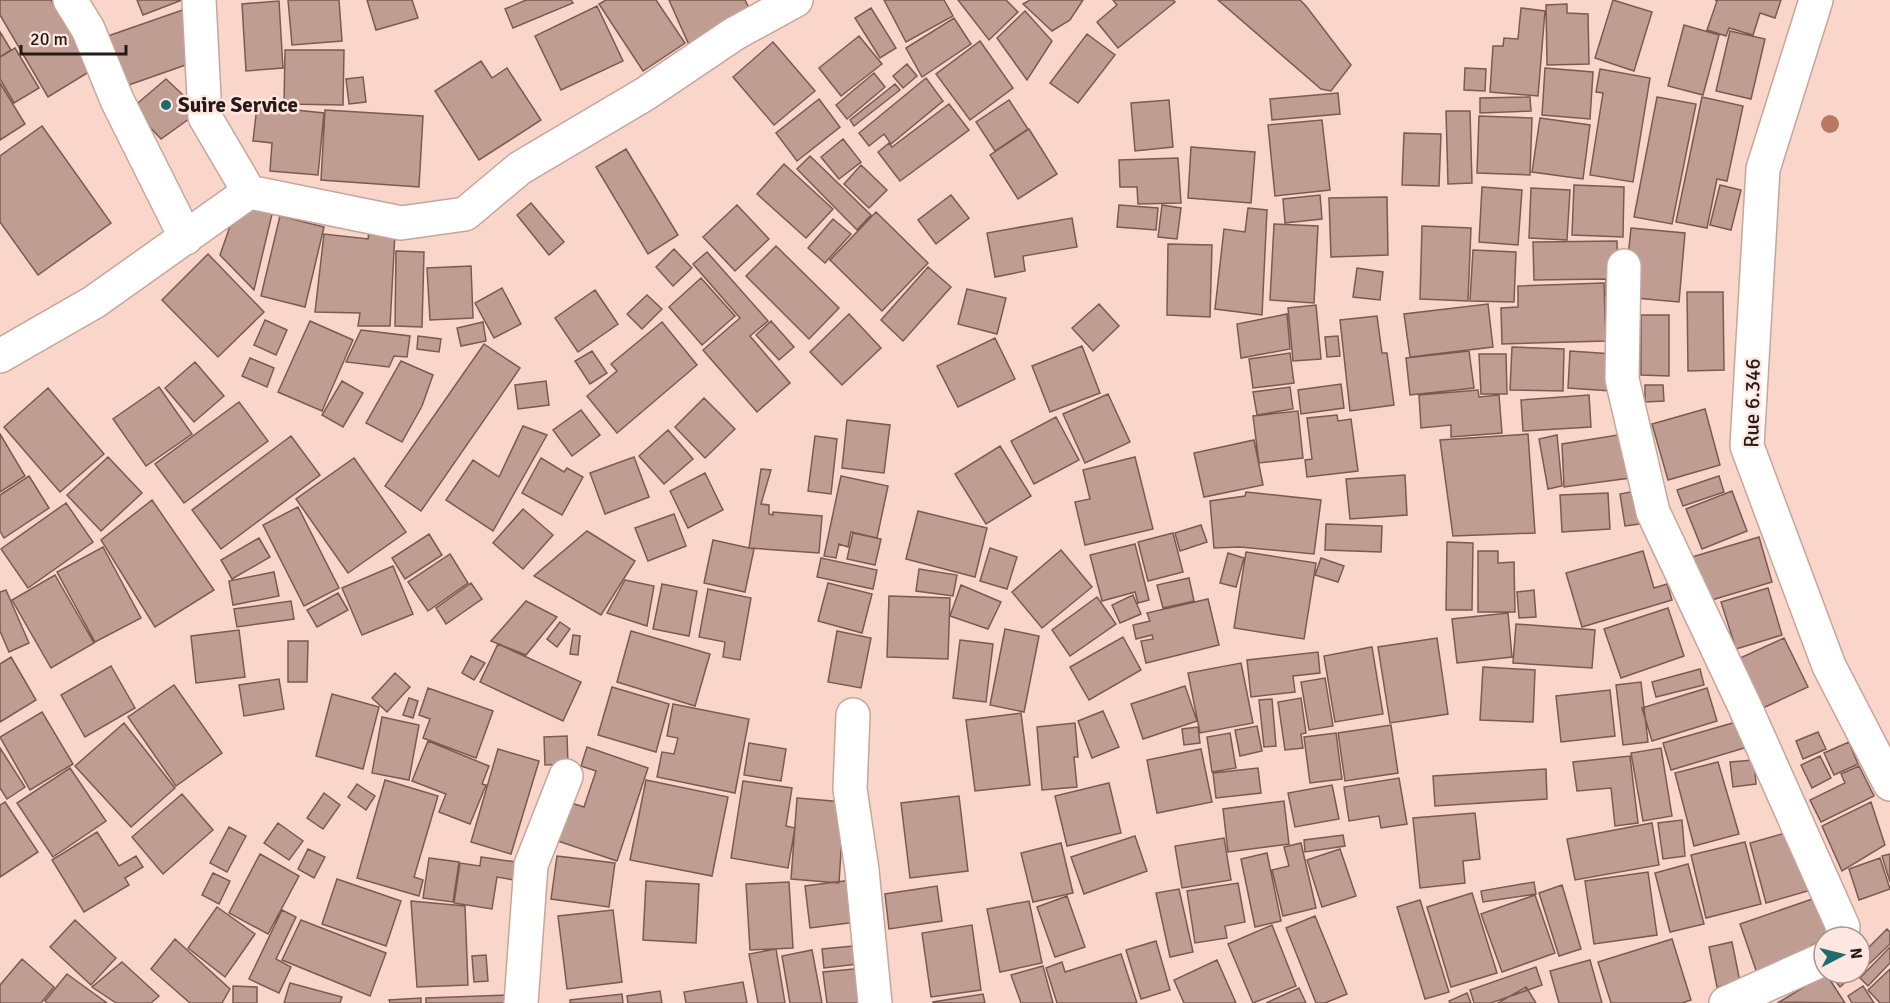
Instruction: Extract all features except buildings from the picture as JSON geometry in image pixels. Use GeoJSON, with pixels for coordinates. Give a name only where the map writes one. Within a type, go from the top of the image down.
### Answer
{"type":"FeatureCollection","features":[{"type":"Feature","properties":{"kind":"street"},"geometry":{"type":"LineString","coordinates":[[70,0],[88,29],[117,100],[186,238]]}},
{"type":"Feature","properties":{"kind":"street"},"geometry":{"type":"LineString","coordinates":[[199,0],[205,117],[249,192]]}},
{"type":"Feature","properties":{"kind":"street"},"geometry":{"type":"LineString","coordinates":[[0,356],[94,302],[249,192],[401,223],[465,214],[520,168],[645,94],[734,34],[796,0]]}},
{"type":"Feature","properties":{"kind":"street","name":"Rue 6.346"},"geometry":{"type":"LineString","coordinates":[[1816,0],[1764,169],[1747,446],[1829,666],[1890,784]]}},
{"type":"Feature","properties":{"kind":"street"},"geometry":{"type":"LineString","coordinates":[[1624,266],[1622,379],[1653,512],[1745,707],[1842,925]]}},
{"type":"Feature","properties":{"kind":"street"},"geometry":{"type":"LineString","coordinates":[[853,715],[850,789],[862,870],[875,1003]]}},
{"type":"Feature","properties":{"kind":"street"},"geometry":{"type":"LineString","coordinates":[[521,1003],[531,865],[566,776]]}},
{"type":"Feature","properties":{"kind":"street"},"geometry":{"type":"LineString","coordinates":[[1726,1003],[1812,964]]}},
{"type":"Feature","properties":{"kind":"place","name":"Suire Service"},"geometry":{"type":"Point","coordinates":[166,105]}}]}
